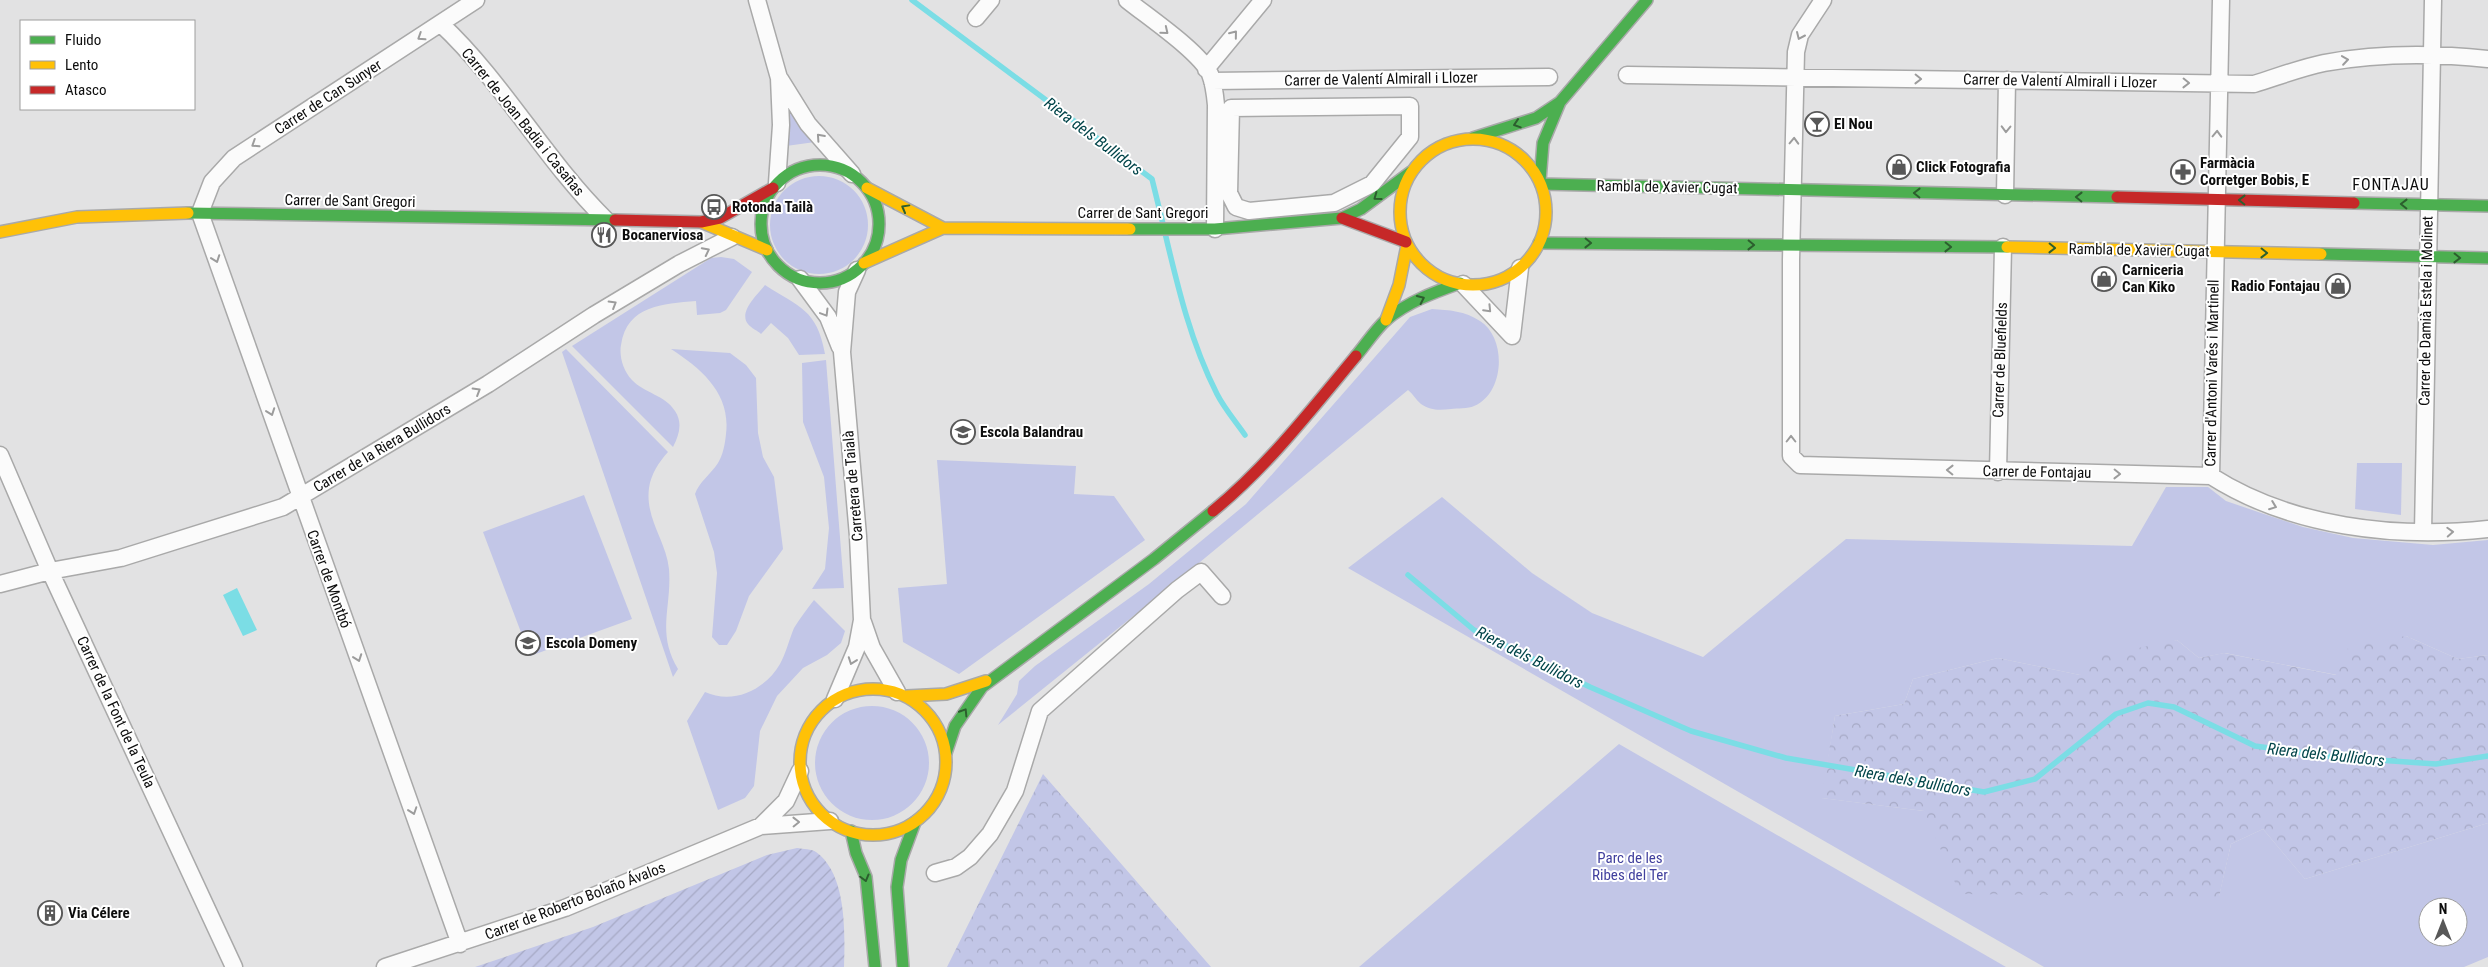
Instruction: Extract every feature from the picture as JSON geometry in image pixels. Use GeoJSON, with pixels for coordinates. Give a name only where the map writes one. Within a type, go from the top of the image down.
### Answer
{"type":"FeatureCollection","features":[{"type":"Feature","properties":{"kind":"main road"},"geometry":{"type":"LineString","coordinates":[[1560,102],[1543,142],[1541,183],[1547,212],[1535,251],[1520,268],[1496,281],[1482,284],[1461,284],[1447,280],[1429,270],[1420,262],[1406,243],[1401,227],[1399,206],[1410,172],[1424,157],[1436,148],[1450,142],[1471,139],[1536,118],[1560,102],[1648,0]]}},
{"type":"Feature","properties":{"kind":"main road"},"geometry":{"type":"LineString","coordinates":[[1471,139],[1492,141],[1514,151],[1532,167],[1541,183]]}},
{"type":"Feature","properties":{"kind":"main road"},"geometry":{"type":"LineString","coordinates":[[812,165],[828,165],[852,174],[867,188],[878,212],[879,227],[876,244],[861,267],[846,277],[820,283],[800,279],[783,270],[766,250],[761,231],[761,215],[775,185],[790,173],[812,165]]}},
{"type":"Feature","properties":{"kind":"main road","name":"Carrer de Sant Gregori"},"geometry":{"type":"LineString","coordinates":[[861,267],[943,228],[1215,229],[1342,218],[1361,209],[1410,172]]}},
{"type":"Feature","properties":{"kind":"main road","name":"Rambla de Xavier Cugat"},"geometry":{"type":"LineString","coordinates":[[1541,183],[2488,206]]}},
{"type":"Feature","properties":{"kind":"main road","name":"Carrer de Sant Gregori"},"geometry":{"type":"LineString","coordinates":[[0,232],[58,219],[94,215],[200,213],[701,222],[720,218],[775,185]]}},
{"type":"Feature","properties":{"kind":"main road","name":"Carrer de Sant Gregori"},"geometry":{"type":"LineString","coordinates":[[867,188],[943,228]]}},
{"type":"Feature","properties":{"kind":"main road","name":"Carrer de Sant Gregori"},"geometry":{"type":"LineString","coordinates":[[1342,218],[1406,243]]}},
{"type":"Feature","properties":{"kind":"main road","name":"Carrer de Sant Gregori"},"geometry":{"type":"LineString","coordinates":[[701,222],[732,237],[766,250]]}},
{"type":"Feature","properties":{"kind":"main road","name":"Rambla de Xavier Cugat"},"geometry":{"type":"LineString","coordinates":[[1539,242],[2003,248],[2488,258]]}},
{"type":"Feature","properties":{"kind":"main road"},"geometry":{"type":"LineString","coordinates":[[1385,321],[1399,285],[1406,243]]}},
{"type":"Feature","properties":{"kind":"main road"},"geometry":{"type":"LineString","coordinates":[[993,678],[946,694],[902,694],[866,689],[835,699],[824,707],[807,730],[801,750],[800,771],[807,794],[821,813],[830,821],[851,831],[867,835],[884,834],[900,830],[915,822],[932,807],[943,786],[946,753],[955,726],[973,697],[993,678],[1154,559],[1236,492],[1282,445],[1385,321],[1400,309],[1425,296],[1461,284]]}},
{"type":"Feature","properties":{"kind":"main road"},"geometry":{"type":"LineString","coordinates":[[902,694],[917,702],[934,719],[940,730],[946,753]]}},
{"type":"Feature","properties":{"kind":"main road"},"geometry":{"type":"LineString","coordinates":[[903,967],[898,887],[901,860],[915,822]]}},
{"type":"Feature","properties":{"kind":"main road"},"geometry":{"type":"LineString","coordinates":[[851,831],[856,853],[866,877],[875,967]]}},
{"type":"Feature","properties":{"kind":"street"},"geometry":{"type":"LineString","coordinates":[[757,0],[779,78],[781,125],[775,185]]}},
{"type":"Feature","properties":{"kind":"street"},"geometry":{"type":"LineString","coordinates":[[976,18],[991,0]]}},
{"type":"Feature","properties":{"kind":"street"},"geometry":{"type":"LineString","coordinates":[[1127,0],[1184,46],[1209,75],[1216,105],[1215,229]]}},
{"type":"Feature","properties":{"kind":"street"},"geometry":{"type":"LineString","coordinates":[[1209,75],[1263,0]]}},
{"type":"Feature","properties":{"kind":"street"},"geometry":{"type":"LineString","coordinates":[[1791,245],[1796,52],[1800,35],[1823,0]]}},
{"type":"Feature","properties":{"kind":"street","name":"Carrer d'Antoni Varés i Martinell"},"geometry":{"type":"LineString","coordinates":[[2211,476],[2221,0]]}},
{"type":"Feature","properties":{"kind":"street","name":"Carrer de Damià Estela i Molinet"},"geometry":{"type":"LineString","coordinates":[[2423,532],[2433,0]]}},
{"type":"Feature","properties":{"kind":"street","name":"Carrer de Can Sunyer"},"geometry":{"type":"LineString","coordinates":[[200,213],[212,182],[234,158],[441,24],[468,2]]}},
{"type":"Feature","properties":{"kind":"street","name":"Carrer de Joan Badia i Casañas"},"geometry":{"type":"LineString","coordinates":[[441,24],[526,123],[587,201],[606,220]]}},
{"type":"Feature","properties":{"kind":"street","name":"Carrer de Valentí Almirall i Llozer"},"geometry":{"type":"LineString","coordinates":[[1627,75],[2254,84],[2323,63],[2362,58],[2432,54],[2488,60]]}},
{"type":"Feature","properties":{"kind":"street","name":"Carrer de Valentí Almirall i Llozer"},"geometry":{"type":"LineString","coordinates":[[1209,75],[1549,76]]}},
{"type":"Feature","properties":{"kind":"street"},"geometry":{"type":"LineString","coordinates":[[779,78],[808,124],[852,174]]}},
{"type":"Feature","properties":{"kind":"street"},"geometry":{"type":"LineString","coordinates":[[2005,195],[2007,80]]}},
{"type":"Feature","properties":{"kind":"street"},"geometry":{"type":"LineString","coordinates":[[1410,106],[1410,137],[1372,184],[1334,203],[1249,211],[1236,207],[1229,193],[1231,108],[1410,106]]}},
{"type":"Feature","properties":{"kind":"street","name":"Carrer de Montbó"},"geometry":{"type":"LineString","coordinates":[[200,213],[460,944]]}},
{"type":"Feature","properties":{"kind":"street","name":"Carrer de la Riera Bullidors"},"geometry":{"type":"LineString","coordinates":[[0,584],[50,571],[121,558],[282,507],[488,384],[679,264],[732,237]]}},
{"type":"Feature","properties":{"kind":"street","name":"Carrer de Fontajau"},"geometry":{"type":"LineString","coordinates":[[1791,245],[1791,456],[1800,465],[1998,472],[2211,476],[2250,497],[2306,517],[2368,528],[2423,532],[2488,529]]}},
{"type":"Feature","properties":{"kind":"street","name":"Carrer de Bluefields"},"geometry":{"type":"LineString","coordinates":[[1998,472],[2003,248]]}},
{"type":"Feature","properties":{"kind":"street","name":"Carretera de Taialà"},"geometry":{"type":"LineString","coordinates":[[835,699],[857,646],[862,620],[858,536],[842,352],[847,292],[861,267]]}},
{"type":"Feature","properties":{"kind":"street"},"geometry":{"type":"LineString","coordinates":[[1461,284],[1512,336],[1520,268]]}},
{"type":"Feature","properties":{"kind":"street","name":"Carretera de Taialà"},"geometry":{"type":"LineString","coordinates":[[800,279],[828,317],[842,352]]}},
{"type":"Feature","properties":{"kind":"street","name":"Carrer de la Font de la Teula"},"geometry":{"type":"LineString","coordinates":[[0,455],[50,571],[234,967]]}},
{"type":"Feature","properties":{"kind":"street"},"geometry":{"type":"LineString","coordinates":[[934,873],[956,867],[970,857],[990,834],[1018,784],[1040,711],[1177,590],[1201,572],[1222,596]]}},
{"type":"Feature","properties":{"kind":"street","name":"Carretera de Taialà"},"geometry":{"type":"LineString","coordinates":[[862,620],[872,648],[902,694]]}},
{"type":"Feature","properties":{"kind":"street","name":"Carrer de Roberto Bolaño Ávalos"},"geometry":{"type":"LineString","coordinates":[[761,826],[786,801],[800,771]]}},
{"type":"Feature","properties":{"kind":"street","name":"Carrer de Roberto Bolaño Ávalos"},"geometry":{"type":"LineString","coordinates":[[385,967],[460,944],[565,908],[761,826],[830,821]]}},
{"type":"Feature","properties":{"kind":"green space"},"geometry":{"type":"Polygon","coordinates":[[[786,96],[815,142],[786,146],[786,96]]]}},
{"type":"Feature","properties":{"kind":"green space"},"geometry":{"type":"Polygon","coordinates":[[[819,176],[838,180],[853,191],[864,206],[868,225],[864,244],[853,259],[838,270],[819,274],[800,270],[785,259],[774,244],[770,225],[774,206],[785,191],[800,180],[819,176]]]}},
{"type":"Feature","properties":{"kind":"green space"},"geometry":{"type":"Polygon","coordinates":[[[711,258],[734,259],[752,272],[726,310],[720,313],[697,315],[696,301],[648,309],[631,322],[625,332],[621,345],[622,363],[629,376],[642,388],[666,401],[675,411],[679,420],[679,429],[673,447],[572,346],[711,258]]]}},
{"type":"Feature","properties":{"kind":"green space"},"geometry":{"type":"Polygon","coordinates":[[[765,285],[805,311],[817,327],[825,354],[799,355],[788,338],[771,323],[761,334],[748,324],[745,314],[747,309],[765,285]]]}},
{"type":"Feature","properties":{"kind":"green space"},"geometry":{"type":"Polygon","coordinates":[[[1432,309],[1469,315],[1489,329],[1495,340],[1499,365],[1497,378],[1492,390],[1484,399],[1469,408],[1436,410],[1421,404],[1408,390],[1188,572],[998,725],[1017,694],[1019,681],[1035,666],[1149,584],[1246,504],[1410,317],[1432,309]]]}},
{"type":"Feature","properties":{"kind":"green space"},"geometry":{"type":"Polygon","coordinates":[[[566,349],[668,452],[654,473],[649,488],[649,499],[650,510],[664,548],[669,569],[666,632],[671,656],[678,669],[673,677],[562,352],[566,349]]]}},
{"type":"Feature","properties":{"kind":"green space"},"geometry":{"type":"Polygon","coordinates":[[[671,349],[730,353],[746,365],[756,378],[758,433],[763,457],[774,477],[783,549],[749,596],[736,631],[727,645],[719,645],[712,637],[717,573],[714,552],[695,494],[699,486],[718,463],[724,449],[726,420],[724,407],[712,384],[703,374],[671,349]]]}},
{"type":"Feature","properties":{"kind":"green space"},"geometry":{"type":"Polygon","coordinates":[[[826,360],[844,588],[812,589],[825,569],[829,528],[824,477],[803,422],[802,363],[826,360]]]}},
{"type":"Feature","properties":{"kind":"green space"},"geometry":{"type":"Polygon","coordinates":[[[937,460],[1076,466],[1074,494],[1114,496],[1145,540],[959,674],[903,642],[898,588],[947,584],[937,460]]]}},
{"type":"Feature","properties":{"kind":"green space"},"geometry":{"type":"Polygon","coordinates":[[[2357,463],[2402,463],[2401,515],[2355,509],[2357,463]]]}},
{"type":"Feature","properties":{"kind":"green space"},"geometry":{"type":"Polygon","coordinates":[[[2166,487],[2208,487],[2226,501],[2303,527],[2353,538],[2433,545],[2488,540],[2488,655],[2458,659],[2406,636],[2337,675],[2225,653],[2199,658],[2177,640],[2080,675],[1998,658],[1913,679],[1904,704],[1835,716],[1822,798],[1924,811],[2219,896],[2231,844],[2263,829],[2305,879],[2488,823],[2488,957],[2464,967],[2044,967],[1348,568],[1442,497],[1532,573],[1592,613],[1703,657],[1846,539],[2132,546],[2166,487]]]}},
{"type":"Feature","properties":{"kind":"green space"},"geometry":{"type":"Polygon","coordinates":[[[584,495],[632,619],[530,656],[483,532],[584,495]]]}},
{"type":"Feature","properties":{"kind":"green space"},"geometry":{"type":"Polygon","coordinates":[[[814,600],[845,631],[841,643],[827,655],[803,668],[777,696],[760,731],[754,786],[745,798],[718,810],[687,721],[705,692],[716,696],[737,696],[757,688],[766,681],[780,664],[794,628],[814,600]]]}},
{"type":"Feature","properties":{"kind":"green space"},"geometry":{"type":"Polygon","coordinates":[[[2406,636],[2458,659],[2488,655],[2488,823],[2305,879],[2263,829],[2231,844],[2219,897],[1960,894],[1924,811],[1821,798],[1835,716],[1904,704],[1913,679],[1998,658],[2080,675],[2090,658],[2177,640],[2199,658],[2224,653],[2336,675],[2349,646],[2406,636]]]}},
{"type":"Feature","properties":{"kind":"green space"},"geometry":{"type":"Polygon","coordinates":[[[872,706],[894,710],[913,722],[925,741],[929,763],[925,785],[913,804],[894,816],[872,820],[850,816],[831,804],[819,785],[815,763],[819,741],[831,722],[850,710],[872,706]]]}},
{"type":"Feature","properties":{"kind":"green space","name":"Parc de les Ribes del Ter"},"geometry":{"type":"Polygon","coordinates":[[[1619,744],[2006,967],[1359,967],[1619,744]]]}},
{"type":"Feature","properties":{"kind":"green space"},"geometry":{"type":"Polygon","coordinates":[[[1043,774],[1211,967],[947,967],[1043,774]]]}},
{"type":"Feature","properties":{"kind":"green space"},"geometry":{"type":"Polygon","coordinates":[[[797,848],[816,852],[834,874],[839,889],[844,921],[844,967],[475,967],[593,927],[767,855],[797,848]]]}},
{"type":"Feature","properties":{"kind":"water"},"geometry":{"type":"Polygon","coordinates":[[[237,588],[257,630],[243,636],[223,595],[237,588]]]}},
{"type":"Feature","properties":{"kind":"waterway","name":"Riera dels Bullidors"},"geometry":{"type":"LineString","coordinates":[[912,0],[1152,179],[1163,224]]}},
{"type":"Feature","properties":{"kind":"waterway","name":"Riera dels Bullidors"},"geometry":{"type":"LineString","coordinates":[[1165,233],[1180,295],[1200,355],[1220,399],[1245,435]]}},
{"type":"Feature","properties":{"kind":"waterway","name":"Riera dels Bullidors"},"geometry":{"type":"LineString","coordinates":[[1408,575],[1474,630],[1590,687],[1691,731],[1786,758],[1984,792],[2035,779],[2116,714],[2148,703],[2174,707],[2255,746],[2334,757],[2436,764],[2488,756]]}},
{"type":"Feature","properties":{"kind":"traffic: fast"},"geometry":{"type":"LineString","coordinates":[[1473,138],[1536,118],[1560,102],[1647,0]]}},
{"type":"Feature","properties":{"kind":"traffic: fast"},"geometry":{"type":"LineString","coordinates":[[1540,181],[1543,143],[1560,102]]}},
{"type":"Feature","properties":{"kind":"traffic: fast"},"geometry":{"type":"LineString","coordinates":[[820,165],[843,169],[862,182],[875,201],[879,224],[875,247],[862,266],[843,279],[820,283],[797,279],[778,266],[765,247],[761,224],[765,201],[778,182],[797,169],[820,165]]}},
{"type":"Feature","properties":{"kind":"traffic: fast"},"geometry":{"type":"LineString","coordinates":[[1130,229],[1215,229],[1342,218],[1361,209],[1411,172]]}},
{"type":"Feature","properties":{"kind":"traffic: fast"},"geometry":{"type":"LineString","coordinates":[[1541,184],[2117,197]]}},
{"type":"Feature","properties":{"kind":"traffic: fast"},"geometry":{"type":"LineString","coordinates":[[2354,203],[2488,206]]}},
{"type":"Feature","properties":{"kind":"traffic: fast"},"geometry":{"type":"LineString","coordinates":[[188,213],[615,220]]}},
{"type":"Feature","properties":{"kind":"traffic: fast"},"geometry":{"type":"LineString","coordinates":[[1539,243],[2007,247]]}},
{"type":"Feature","properties":{"kind":"traffic: fast"},"geometry":{"type":"LineString","coordinates":[[2321,254],[2488,258]]}},
{"type":"Feature","properties":{"kind":"traffic: fast"},"geometry":{"type":"LineString","coordinates":[[1356,356],[1378,328],[1394,314],[1421,298],[1460,283]]}},
{"type":"Feature","properties":{"kind":"traffic: fast"},"geometry":{"type":"LineString","coordinates":[[946,753],[955,726],[982,687],[1154,559],[1213,511]]}},
{"type":"Feature","properties":{"kind":"traffic: fast"},"geometry":{"type":"LineString","coordinates":[[903,967],[897,887],[901,860],[915,822]]}},
{"type":"Feature","properties":{"kind":"traffic: fast"},"geometry":{"type":"LineString","coordinates":[[851,831],[856,853],[866,877],[875,967]]}},
{"type":"Feature","properties":{"kind":"traffic: slow"},"geometry":{"type":"LineString","coordinates":[[1473,139],[1501,144],[1525,160],[1541,184],[1546,212],[1541,240],[1525,264],[1501,280],[1473,285],[1445,280],[1421,264],[1405,240],[1400,212],[1405,184],[1421,160],[1445,144],[1473,139]]}},
{"type":"Feature","properties":{"kind":"traffic: slow"},"geometry":{"type":"LineString","coordinates":[[867,188],[943,228]]}},
{"type":"Feature","properties":{"kind":"traffic: slow"},"geometry":{"type":"LineString","coordinates":[[0,232],[77,217],[188,213]]}},
{"type":"Feature","properties":{"kind":"traffic: slow"},"geometry":{"type":"LineString","coordinates":[[701,222],[767,250]]}},
{"type":"Feature","properties":{"kind":"traffic: slow"},"geometry":{"type":"LineString","coordinates":[[864,263],[943,228],[1130,229]]}},
{"type":"Feature","properties":{"kind":"traffic: slow"},"geometry":{"type":"LineString","coordinates":[[1386,320],[1399,285],[1407,245]]}},
{"type":"Feature","properties":{"kind":"traffic: slow"},"geometry":{"type":"LineString","coordinates":[[2007,247],[2321,254]]}},
{"type":"Feature","properties":{"kind":"traffic: slow"},"geometry":{"type":"LineString","coordinates":[[907,696],[946,694],[986,681]]}},
{"type":"Feature","properties":{"kind":"traffic: slow"},"geometry":{"type":"LineString","coordinates":[[873,689],[901,694],[925,710],[941,734],[946,762],[941,790],[925,814],[901,830],[873,835],[845,830],[821,814],[805,790],[800,762],[805,734],[821,710],[845,694],[873,689]]}},
{"type":"Feature","properties":{"kind":"traffic: jam"},"geometry":{"type":"LineString","coordinates":[[615,220],[701,222],[720,218],[773,188]]}},
{"type":"Feature","properties":{"kind":"traffic: jam"},"geometry":{"type":"LineString","coordinates":[[2117,197],[2354,203]]}},
{"type":"Feature","properties":{"kind":"traffic: jam"},"geometry":{"type":"LineString","coordinates":[[1342,218],[1406,242]]}},
{"type":"Feature","properties":{"kind":"traffic: jam"},"geometry":{"type":"LineString","coordinates":[[1213,511],[1271,456],[1356,356]]}},
{"type":"Feature","properties":{"kind":"place","name":"El Nou"},"geometry":{"type":"Point","coordinates":[1817,124]}},
{"type":"Feature","properties":{"kind":"place","name":"Click Fotografia"},"geometry":{"type":"Point","coordinates":[1899,167]}},
{"type":"Feature","properties":{"kind":"place","name":"Farmàcia Corretger Bobis, E"},"geometry":{"type":"Point","coordinates":[2183,172]}},
{"type":"Feature","properties":{"kind":"place","name":"Rotonda Tailà"},"geometry":{"type":"Point","coordinates":[714,207]}},
{"type":"Feature","properties":{"kind":"place","name":"Bocanerviosa"},"geometry":{"type":"Point","coordinates":[604,235]}},
{"type":"Feature","properties":{"kind":"place","name":"Carniceria Can Kiko"},"geometry":{"type":"Point","coordinates":[2104,279]}},
{"type":"Feature","properties":{"kind":"place","name":"Radio Fontajau"},"geometry":{"type":"Point","coordinates":[2338,286]}},
{"type":"Feature","properties":{"kind":"place","name":"Escola Balandrau"},"geometry":{"type":"Point","coordinates":[963,432]}},
{"type":"Feature","properties":{"kind":"place","name":"Escola Domeny"},"geometry":{"type":"Point","coordinates":[528,643]}},
{"type":"Feature","properties":{"kind":"place","name":"Via Célere"},"geometry":{"type":"Point","coordinates":[50,913]}},
{"type":"Feature","properties":{"kind":"district","name":"FONTAJAU"},"geometry":{"type":"Point","coordinates":[2391,184]}}]}
